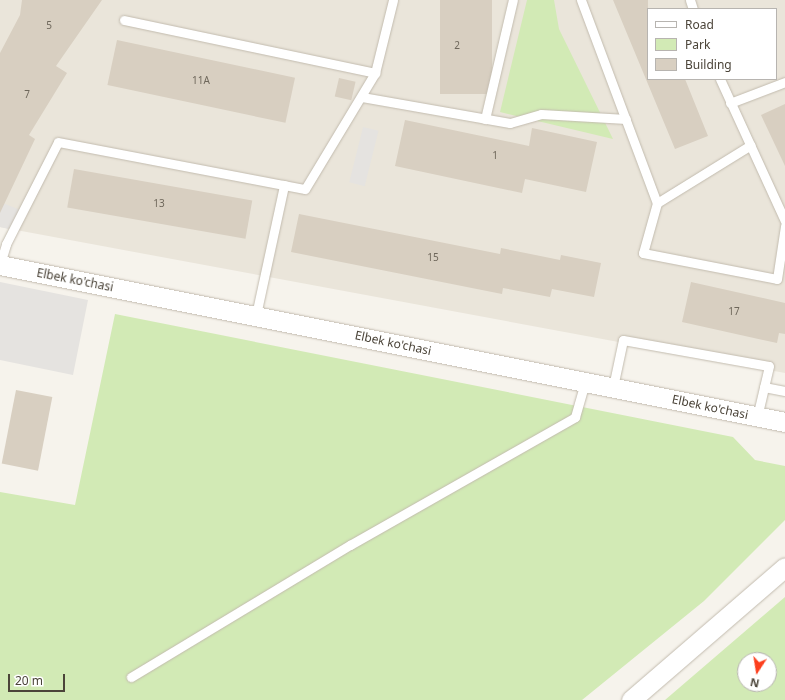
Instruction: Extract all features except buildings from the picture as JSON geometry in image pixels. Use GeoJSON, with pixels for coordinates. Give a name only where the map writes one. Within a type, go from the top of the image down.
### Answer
{"type":"FeatureCollection","features":[{"type":"Feature","properties":{"kind":"street","name":"Elbek ko'chasi"},"geometry":{"type":"LineString","coordinates":[[0,264],[785,422]]}},
{"type":"Feature","properties":{"kind":"street"},"geometry":{"type":"LineString","coordinates":[[631,700],[785,567]]}},
{"type":"Feature","properties":{"kind":"lane"},"geometry":{"type":"LineString","coordinates":[[0,264],[6,244],[58,142],[305,189],[362,97],[375,73],[393,0]]}},
{"type":"Feature","properties":{"kind":"lane"},"geometry":{"type":"LineString","coordinates":[[485,119],[513,0]]}},
{"type":"Feature","properties":{"kind":"lane"},"geometry":{"type":"LineString","coordinates":[[581,0],[657,203],[643,253],[777,279],[785,226]]}},
{"type":"Feature","properties":{"kind":"lane"},"geometry":{"type":"LineString","coordinates":[[124,20],[375,73]]}},
{"type":"Feature","properties":{"kind":"lane"},"geometry":{"type":"LineString","coordinates":[[720,80],[785,221]]}},
{"type":"Feature","properties":{"kind":"lane"},"geometry":{"type":"LineString","coordinates":[[730,103],[785,82]]}},
{"type":"Feature","properties":{"kind":"lane"},"geometry":{"type":"LineString","coordinates":[[362,97],[510,123],[540,114],[626,119]]}},
{"type":"Feature","properties":{"kind":"lane"},"geometry":{"type":"LineString","coordinates":[[657,203],[751,145]]}},
{"type":"Feature","properties":{"kind":"lane"},"geometry":{"type":"LineString","coordinates":[[256,315],[284,185]]}},
{"type":"Feature","properties":{"kind":"lane"},"geometry":{"type":"LineString","coordinates":[[613,387],[623,340],[770,366],[757,417]]}},
{"type":"Feature","properties":{"kind":"lane"},"geometry":{"type":"LineString","coordinates":[[131,677],[350,545],[575,417],[585,382]]}},
{"type":"Feature","properties":{"kind":"lane"},"geometry":{"type":"LineString","coordinates":[[764,387],[785,391]]}},
{"type":"Feature","properties":{"kind":"shaded area"},"geometry":{"type":"Polygon","coordinates":[[[0,0],[785,0],[785,373],[0,227],[0,0]]]}},
{"type":"Feature","properties":{"kind":"shaded area"},"geometry":{"type":"Polygon","coordinates":[[[363,127],[379,131],[365,186],[349,182],[363,127]]]}},
{"type":"Feature","properties":{"kind":"shaded area"},"geometry":{"type":"Polygon","coordinates":[[[0,202],[23,211],[13,230],[0,227],[0,202]]]}},
{"type":"Feature","properties":{"kind":"shaded area"},"geometry":{"type":"Polygon","coordinates":[[[0,282],[88,300],[73,375],[0,360],[0,282]]]}},
{"type":"Feature","properties":{"kind":"green space"},"geometry":{"type":"Polygon","coordinates":[[[527,0],[554,0],[559,29],[613,139],[500,112],[527,0]]]}},
{"type":"Feature","properties":{"kind":"green space"},"geometry":{"type":"Polygon","coordinates":[[[115,314],[733,437],[755,460],[785,466],[785,520],[704,601],[582,700],[0,700],[0,492],[75,505],[115,314]]]}},
{"type":"Feature","properties":{"kind":"green space"},"geometry":{"type":"Polygon","coordinates":[[[785,597],[785,700],[665,700],[785,597]]]}}]}
